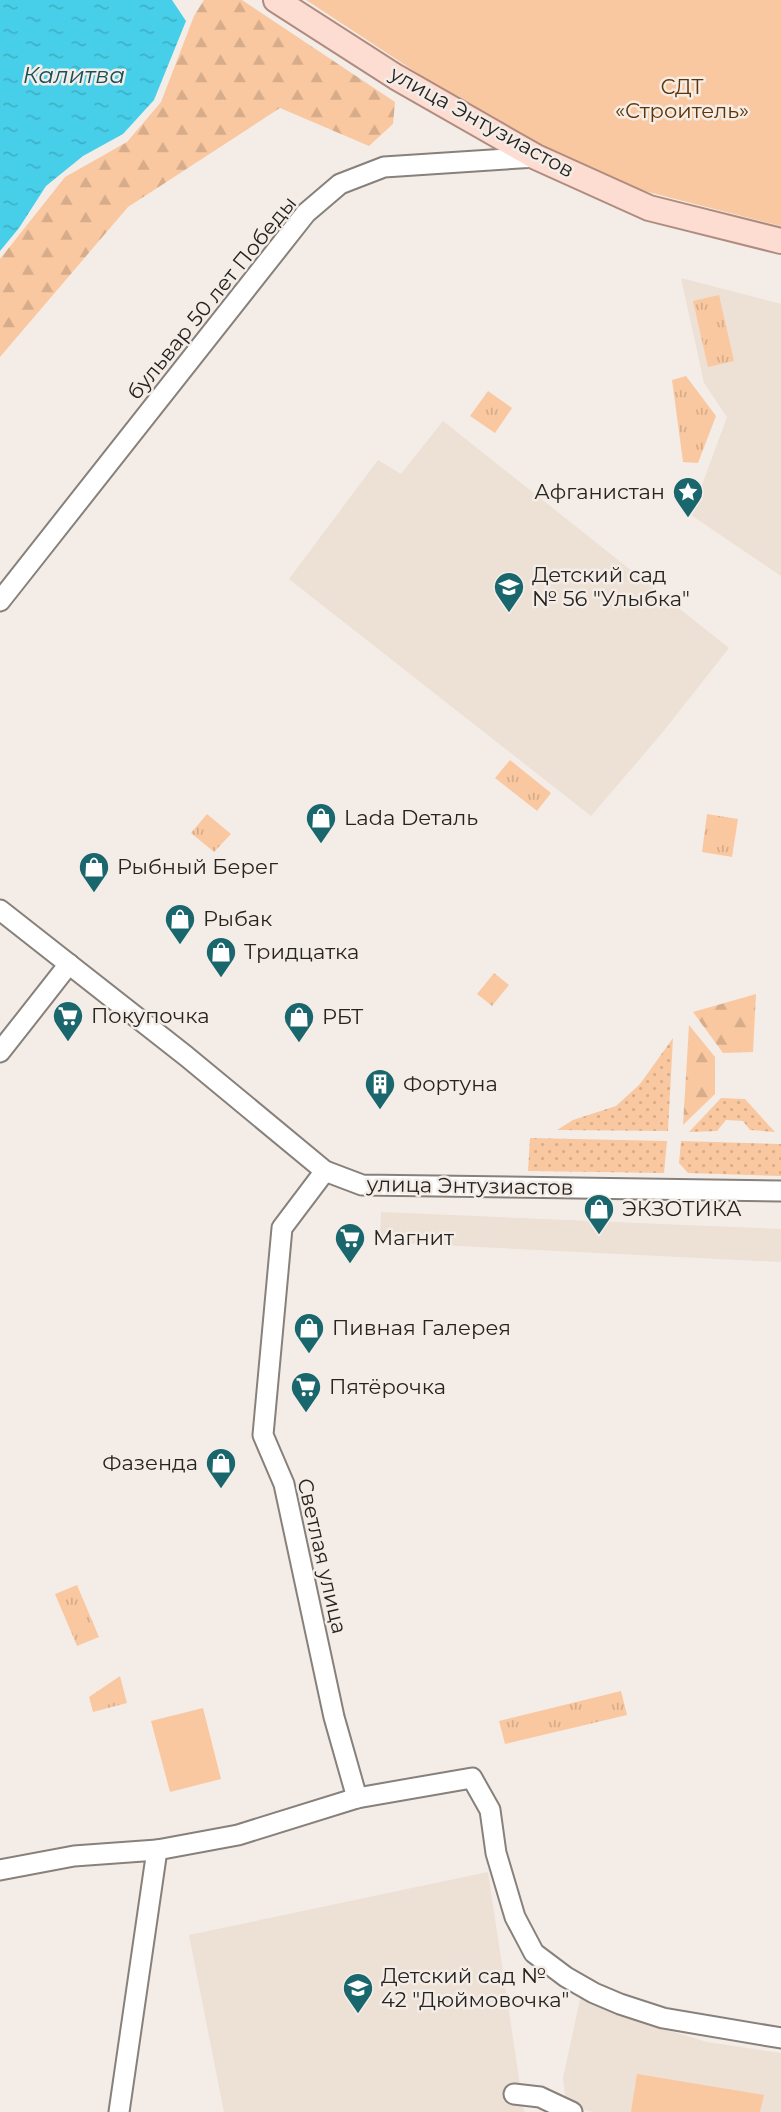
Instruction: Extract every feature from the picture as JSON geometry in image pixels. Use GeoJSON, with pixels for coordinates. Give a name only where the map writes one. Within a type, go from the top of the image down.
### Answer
{"type":"FeatureCollection","features":[{"type":"Feature","properties":{"kind":"main road","name":"улица Энтузиастов"},"geometry":{"type":"LineString","coordinates":[[276,0],[396,77],[536,157],[649,208],[781,241]]}},
{"type":"Feature","properties":{"kind":"street","name":"бульвар 50 лет Победы"},"geometry":{"type":"LineString","coordinates":[[0,601],[306,214],[340,184],[384,167],[536,157]]}},
{"type":"Feature","properties":{"kind":"street","name":"улица Энтузиастов"},"geometry":{"type":"LineString","coordinates":[[0,910],[325,1171],[362,1185],[781,1191]]}},
{"type":"Feature","properties":{"kind":"street"},"geometry":{"type":"LineString","coordinates":[[0,1052],[69,964]]}},
{"type":"Feature","properties":{"kind":"street","name":"Светлая улица"},"geometry":{"type":"LineString","coordinates":[[325,1171],[282,1228],[263,1435],[284,1484],[334,1717],[357,1798]]}},
{"type":"Feature","properties":{"kind":"street"},"geometry":{"type":"LineString","coordinates":[[0,1870],[74,1856],[157,1850],[238,1835],[357,1798],[472,1778],[490,1810],[496,1853],[515,1917],[534,1953],[566,1977],[620,2004],[663,2018],[781,2038]]}},
{"type":"Feature","properties":{"kind":"street"},"geometry":{"type":"LineString","coordinates":[[118,2112],[157,1850]]}},
{"type":"Feature","properties":{"kind":"street"},"geometry":{"type":"LineString","coordinates":[[514,2094],[540,2097],[572,2112]]}},
{"type":"Feature","properties":{"kind":"shaded area"},"geometry":{"type":"Polygon","coordinates":[[[681,278],[781,304],[781,576],[691,515],[727,417],[704,383],[681,278]]]}},
{"type":"Feature","properties":{"kind":"shaded area","name":"Детский сад № 56 \"Улыбка\""},"geometry":{"type":"Polygon","coordinates":[[[443,421],[729,648],[662,733],[591,816],[289,579],[378,460],[401,474],[443,421]]]}},
{"type":"Feature","properties":{"kind":"shaded area"},"geometry":{"type":"Polygon","coordinates":[[[381,1212],[781,1229],[781,1262],[380,1242],[381,1212]]]}},
{"type":"Feature","properties":{"kind":"shaded area","name":"Детский сад № 42 \"Дюймовочка\""},"geometry":{"type":"Polygon","coordinates":[[[488,1872],[524,2112],[224,2112],[189,1935],[488,1872]]]}},
{"type":"Feature","properties":{"kind":"shaded area"},"geometry":{"type":"Polygon","coordinates":[[[581,1995],[647,2024],[707,2042],[781,2053],[781,2112],[592,2112],[566,2104],[563,2078],[581,1995]]]}},
{"type":"Feature","properties":{"kind":"green space"},"geometry":{"type":"Polygon","coordinates":[[[204,0],[242,0],[395,102],[393,124],[369,146],[280,108],[128,207],[0,357],[0,259],[65,177],[127,142],[161,102],[194,16],[204,0]]]}},
{"type":"Feature","properties":{"kind":"green space","name":"СДТ «Строитель»"},"geometry":{"type":"Polygon","coordinates":[[[306,0],[781,0],[781,226],[640,190],[548,148],[440,88],[306,0]]]}},
{"type":"Feature","properties":{"kind":"green space"},"geometry":{"type":"Polygon","coordinates":[[[719,295],[734,361],[708,367],[693,301],[719,295]]]}},
{"type":"Feature","properties":{"kind":"green space"},"geometry":{"type":"Polygon","coordinates":[[[686,376],[716,416],[698,463],[683,462],[672,380],[686,376]]]}},
{"type":"Feature","properties":{"kind":"green space"},"geometry":{"type":"Polygon","coordinates":[[[488,391],[512,408],[495,433],[470,416],[488,391]]]}},
{"type":"Feature","properties":{"kind":"green space"},"geometry":{"type":"Polygon","coordinates":[[[510,760],[551,793],[537,811],[495,778],[510,760]]]}},
{"type":"Feature","properties":{"kind":"green space"},"geometry":{"type":"Polygon","coordinates":[[[207,814],[231,834],[214,852],[191,833],[207,814]]]}},
{"type":"Feature","properties":{"kind":"green space"},"geometry":{"type":"Polygon","coordinates":[[[707,814],[738,819],[732,857],[702,852],[707,814]]]}},
{"type":"Feature","properties":{"kind":"green space"},"geometry":{"type":"Polygon","coordinates":[[[494,973],[509,985],[492,1006],[477,994],[494,973]]]}},
{"type":"Feature","properties":{"kind":"green space"},"geometry":{"type":"Polygon","coordinates":[[[756,994],[753,1052],[723,1053],[693,1012],[756,994]]]}},
{"type":"Feature","properties":{"kind":"green space"},"geometry":{"type":"Polygon","coordinates":[[[689,1025],[715,1057],[715,1094],[683,1125],[689,1025]]]}},
{"type":"Feature","properties":{"kind":"green space"},"geometry":{"type":"Polygon","coordinates":[[[673,1038],[668,1131],[557,1130],[573,1120],[616,1106],[640,1084],[673,1038]]]}},
{"type":"Feature","properties":{"kind":"green space"},"geometry":{"type":"Polygon","coordinates":[[[721,1098],[745,1099],[775,1132],[750,1130],[743,1121],[726,1120],[717,1131],[689,1132],[721,1098]]]}},
{"type":"Feature","properties":{"kind":"green space"},"geometry":{"type":"Polygon","coordinates":[[[530,1138],[667,1141],[664,1173],[528,1171],[530,1138]]]}},
{"type":"Feature","properties":{"kind":"green space"},"geometry":{"type":"Polygon","coordinates":[[[681,1141],[781,1144],[781,1176],[688,1173],[679,1163],[681,1141]]]}},
{"type":"Feature","properties":{"kind":"green space"},"geometry":{"type":"Polygon","coordinates":[[[77,1585],[99,1637],[77,1646],[55,1594],[77,1585]]]}},
{"type":"Feature","properties":{"kind":"green space"},"geometry":{"type":"Polygon","coordinates":[[[120,1676],[127,1703],[93,1712],[89,1697],[120,1676]]]}},
{"type":"Feature","properties":{"kind":"green space"},"geometry":{"type":"Polygon","coordinates":[[[621,1691],[627,1715],[505,1744],[499,1721],[621,1691]]]}},
{"type":"Feature","properties":{"kind":"green space"},"geometry":{"type":"Polygon","coordinates":[[[203,1708],[221,1779],[170,1792],[151,1721],[203,1708]]]}},
{"type":"Feature","properties":{"kind":"green space"},"geometry":{"type":"Polygon","coordinates":[[[637,2074],[764,2095],[760,2112],[631,2112],[637,2074]]]}},
{"type":"Feature","properties":{"kind":"water","name":"Калитва"},"geometry":{"type":"Polygon","coordinates":[[[0,0],[172,0],[186,21],[154,100],[123,134],[83,156],[46,186],[19,228],[0,251],[0,0]]]}},
{"type":"Feature","properties":{"kind":"place","name":"Афганистан"},"geometry":{"type":"Point","coordinates":[688,519]}},
{"type":"Feature","properties":{"kind":"place","name":"Детский сад № 56 \"Улыбка\""},"geometry":{"type":"Point","coordinates":[509,614]}},
{"type":"Feature","properties":{"kind":"place","name":"Lada Dеталь"},"geometry":{"type":"Point","coordinates":[321,845]}},
{"type":"Feature","properties":{"kind":"place","name":"Рыбный Берег"},"geometry":{"type":"Point","coordinates":[94,894]}},
{"type":"Feature","properties":{"kind":"place","name":"Рыбак"},"geometry":{"type":"Point","coordinates":[180,946]}},
{"type":"Feature","properties":{"kind":"place","name":"Тридцатка"},"geometry":{"type":"Point","coordinates":[221,979]}},
{"type":"Feature","properties":{"kind":"place","name":"Покупочка"},"geometry":{"type":"Point","coordinates":[68,1043]}},
{"type":"Feature","properties":{"kind":"place","name":"РБТ"},"geometry":{"type":"Point","coordinates":[299,1044]}},
{"type":"Feature","properties":{"kind":"place","name":"Фортуна"},"geometry":{"type":"Point","coordinates":[380,1111]}},
{"type":"Feature","properties":{"kind":"place","name":"ЭКЗОТИКА"},"geometry":{"type":"Point","coordinates":[599,1236]}},
{"type":"Feature","properties":{"kind":"place","name":"Магнит"},"geometry":{"type":"Point","coordinates":[350,1265]}},
{"type":"Feature","properties":{"kind":"place","name":"Пивная Галерея"},"geometry":{"type":"Point","coordinates":[309,1355]}},
{"type":"Feature","properties":{"kind":"place","name":"Пятёрочка"},"geometry":{"type":"Point","coordinates":[306,1414]}},
{"type":"Feature","properties":{"kind":"place","name":"Фазенда"},"geometry":{"type":"Point","coordinates":[221,1490]}},
{"type":"Feature","properties":{"kind":"place","name":"Детский сад № 42 \"Дюймовочка\""},"geometry":{"type":"Point","coordinates":[358,2015]}}]}
